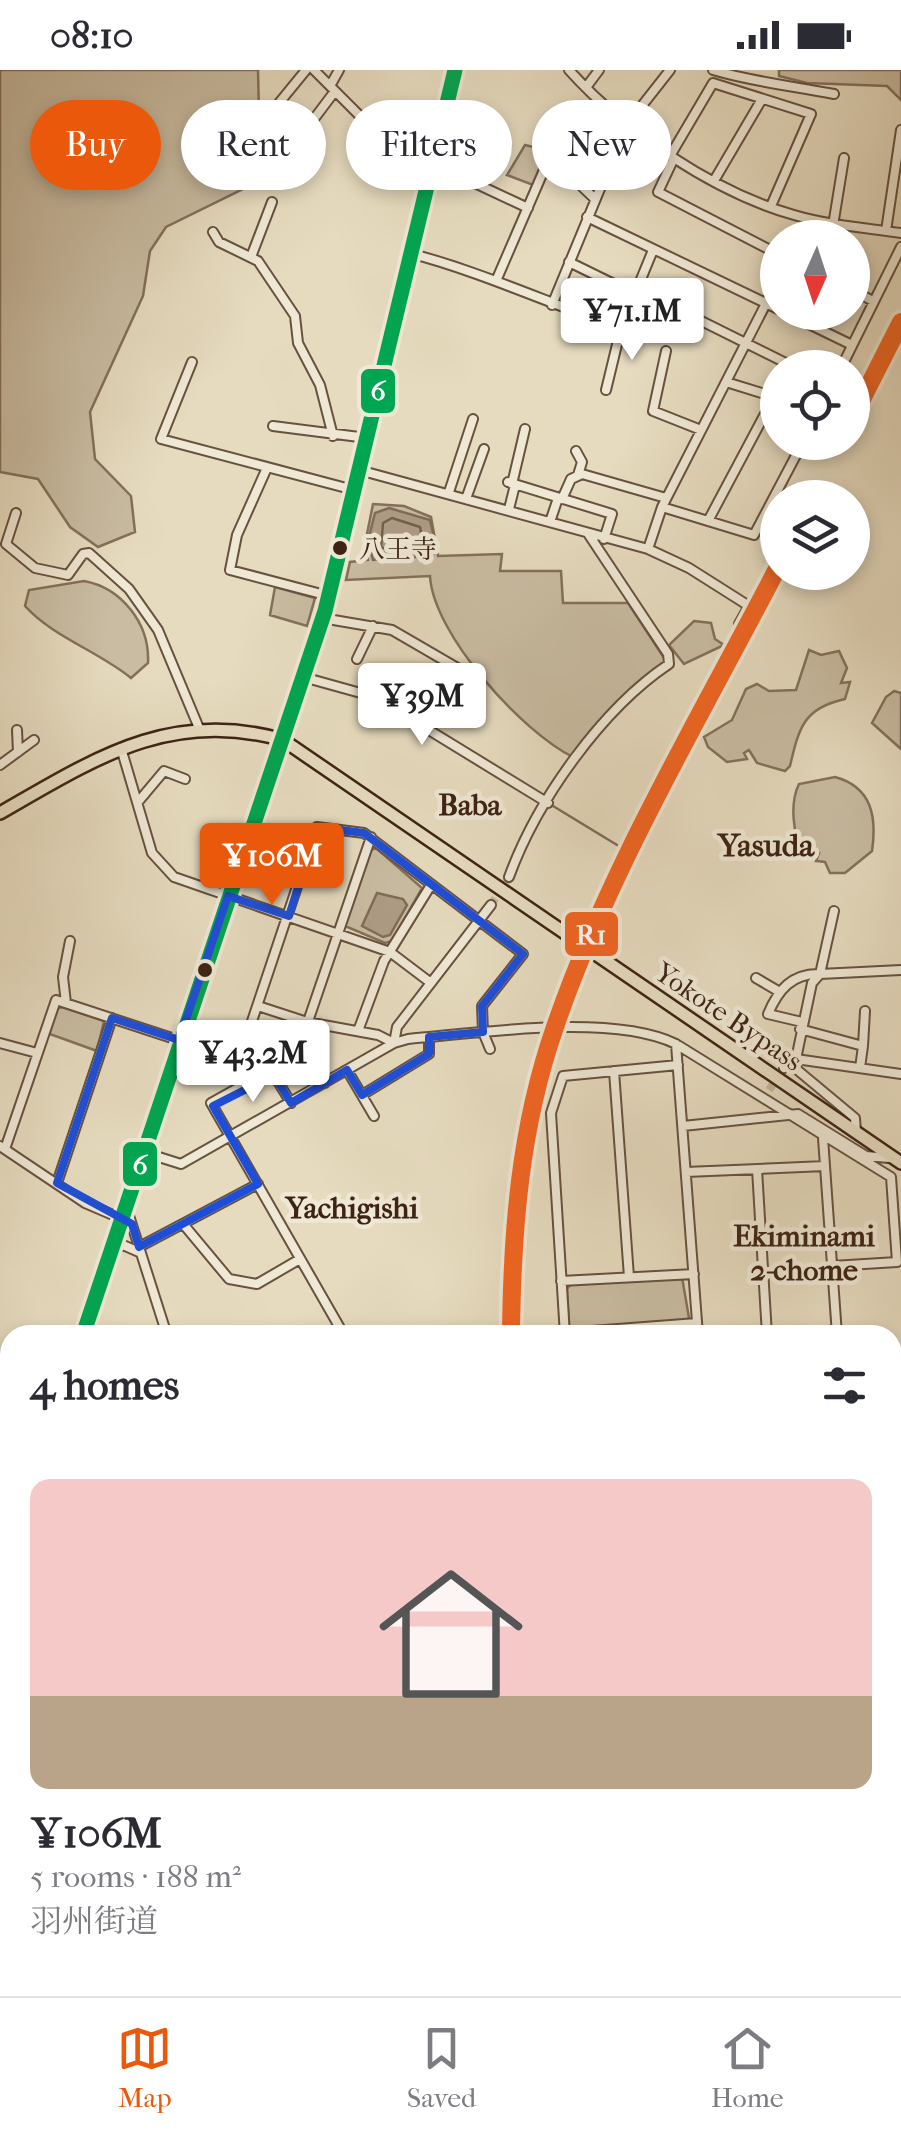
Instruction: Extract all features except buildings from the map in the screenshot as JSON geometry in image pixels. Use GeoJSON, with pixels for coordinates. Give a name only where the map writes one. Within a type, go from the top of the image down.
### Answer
{"type":"FeatureCollection","features":[{"type":"Feature","properties":{"kind":"highway"},"geometry":{"type":"LineString","coordinates":[[448,100],[455,70]]}},
{"type":"Feature","properties":{"kind":"highway"},"geometry":{"type":"LineString","coordinates":[[0,813],[121,748],[154,736],[199,728],[282,740],[328,596],[425,190]]}},
{"type":"Feature","properties":{"kind":"highway","name":"Yokote Bypass"},"geometry":{"type":"LineString","coordinates":[[282,740],[898,1160]]}},
{"type":"Feature","properties":{"kind":"street"},"geometry":{"type":"LineString","coordinates":[[283,100],[310,70],[346,101]]}},
{"type":"Feature","properties":{"kind":"street"},"geometry":{"type":"LineString","coordinates":[[325,100],[338,70]]}},
{"type":"Feature","properties":{"kind":"street"},"geometry":{"type":"LineString","coordinates":[[569,70],[601,100]]}},
{"type":"Feature","properties":{"kind":"street"},"geometry":{"type":"LineString","coordinates":[[587,86],[599,70]]}},
{"type":"Feature","properties":{"kind":"street"},"geometry":{"type":"LineString","coordinates":[[646,100],[670,70]]}},
{"type":"Feature","properties":{"kind":"street"},"geometry":{"type":"LineString","coordinates":[[714,70],[756,83],[768,80],[834,94]]}},
{"type":"Feature","properties":{"kind":"street"},"geometry":{"type":"LineString","coordinates":[[760,245],[658,192],[672,157],[713,83],[812,114],[771,206]]}},
{"type":"Feature","properties":{"kind":"street"},"geometry":{"type":"LineString","coordinates":[[715,179],[762,99]]}},
{"type":"Feature","properties":{"kind":"street"},"geometry":{"type":"LineString","coordinates":[[886,230],[901,130]]}},
{"type":"Feature","properties":{"kind":"street"},"geometry":{"type":"LineString","coordinates":[[496,281],[550,156],[594,199]]}},
{"type":"Feature","properties":{"kind":"street"},"geometry":{"type":"LineString","coordinates":[[672,157],[771,206],[825,220]]}},
{"type":"Feature","properties":{"kind":"street"},"geometry":{"type":"LineString","coordinates":[[833,220],[844,158]]}},
{"type":"Feature","properties":{"kind":"street"},"geometry":{"type":"LineString","coordinates":[[484,190],[528,208]]}},
{"type":"Feature","properties":{"kind":"street"},"geometry":{"type":"LineString","coordinates":[[552,305],[598,190]]}},
{"type":"Feature","properties":{"kind":"street"},"geometry":{"type":"LineString","coordinates":[[251,258],[272,202]]}},
{"type":"Feature","properties":{"kind":"street"},"geometry":{"type":"LineString","coordinates":[[587,217],[760,301]]}},
{"type":"Feature","properties":{"kind":"street"},"geometry":{"type":"LineString","coordinates":[[870,228],[901,233]]}},
{"type":"Feature","properties":{"kind":"street"},"geometry":{"type":"LineString","coordinates":[[214,232],[220,242],[266,270],[278,295],[295,316],[298,342],[320,385],[333,436]]}},
{"type":"Feature","properties":{"kind":"street"},"geometry":{"type":"LineString","coordinates":[[850,350],[901,247]]}},
{"type":"Feature","properties":{"kind":"street"},"geometry":{"type":"LineString","coordinates":[[606,390],[621,328],[653,250]]}},
{"type":"Feature","properties":{"kind":"street"},"geometry":{"type":"LineString","coordinates":[[409,253],[473,270],[552,305],[621,328]]}},
{"type":"Feature","properties":{"kind":"street"},"geometry":{"type":"LineString","coordinates":[[569,262],[624,288],[635,288],[761,350]]}},
{"type":"Feature","properties":{"kind":"street"},"geometry":{"type":"LineString","coordinates":[[648,549],[664,503],[760,315]]}},
{"type":"Feature","properties":{"kind":"street"},"geometry":{"type":"LineString","coordinates":[[821,330],[852,345]]}},
{"type":"Feature","properties":{"kind":"street"},"geometry":{"type":"LineString","coordinates":[[666,352],[653,412],[702,430]]}},
{"type":"Feature","properties":{"kind":"street"},"geometry":{"type":"LineString","coordinates":[[192,362],[161,439],[266,470],[354,490]]}},
{"type":"Feature","properties":{"kind":"street"},"geometry":{"type":"LineString","coordinates":[[726,382],[760,393]]}},
{"type":"Feature","properties":{"kind":"street"},"geometry":{"type":"LineString","coordinates":[[449,492],[473,419]]}},
{"type":"Feature","properties":{"kind":"street"},"geometry":{"type":"LineString","coordinates":[[273,426],[367,438]]}},
{"type":"Feature","properties":{"kind":"street"},"geometry":{"type":"LineString","coordinates":[[708,522],[760,427]]}},
{"type":"Feature","properties":{"kind":"street"},"geometry":{"type":"LineString","coordinates":[[509,509],[524,429]]}},
{"type":"Feature","properties":{"kind":"street"},"geometry":{"type":"LineString","coordinates":[[468,496],[484,449]]}},
{"type":"Feature","properties":{"kind":"street"},"geometry":{"type":"LineString","coordinates":[[550,522],[571,479],[578,475],[582,462],[576,451]]}},
{"type":"Feature","properties":{"kind":"street"},"geometry":{"type":"LineString","coordinates":[[578,475],[754,535],[793,460]]}},
{"type":"Feature","properties":{"kind":"street"},"geometry":{"type":"LineString","coordinates":[[266,470],[238,535],[230,570],[328,596]]}},
{"type":"Feature","properties":{"kind":"street"},"geometry":{"type":"LineString","coordinates":[[360,470],[468,496],[589,535],[648,549],[689,568],[749,606],[738,624]]}},
{"type":"Feature","properties":{"kind":"street"},"geometry":{"type":"LineString","coordinates":[[512,484],[612,514],[604,539]]}},
{"type":"Feature","properties":{"kind":"street"},"geometry":{"type":"LineString","coordinates":[[16,513],[6,544],[35,568],[68,575],[83,554],[89,553],[130,590],[158,630],[199,728]]}},
{"type":"Feature","properties":{"kind":"street"},"geometry":{"type":"LineString","coordinates":[[510,877],[548,802],[588,740],[638,685],[670,664],[668,654],[589,535]]}},
{"type":"Feature","properties":{"kind":"street"},"geometry":{"type":"LineString","coordinates":[[322,618],[392,630],[478,680]]}},
{"type":"Feature","properties":{"kind":"street"},"geometry":{"type":"LineString","coordinates":[[357,660],[373,626]]}},
{"type":"Feature","properties":{"kind":"street"},"geometry":{"type":"LineString","coordinates":[[303,677],[375,697],[548,802]]}},
{"type":"Feature","properties":{"kind":"street"},"geometry":{"type":"LineString","coordinates":[[17,730],[18,752]]}},
{"type":"Feature","properties":{"kind":"street"},"geometry":{"type":"LineString","coordinates":[[0,765],[34,740]]}},
{"type":"Feature","properties":{"kind":"street"},"geometry":{"type":"LineString","coordinates":[[86,1325],[282,740]]}},
{"type":"Feature","properties":{"kind":"street"},"geometry":{"type":"LineString","coordinates":[[121,748],[152,853],[174,877],[390,952],[431,983]]}},
{"type":"Feature","properties":{"kind":"street"},"geometry":{"type":"LineString","coordinates":[[138,802],[164,771],[185,779]]}},
{"type":"Feature","properties":{"kind":"street"},"geometry":{"type":"LineString","coordinates":[[120,1218],[84,1203],[3,1147],[56,1000],[239,1060],[317,827],[371,838],[523,954],[482,1006],[483,1032],[490,1049]]}},
{"type":"Feature","properties":{"kind":"street"},"geometry":{"type":"LineString","coordinates":[[324,1084],[304,1048],[307,1022],[371,838]]}},
{"type":"Feature","properties":{"kind":"street"},"geometry":{"type":"LineString","coordinates":[[358,1031],[390,952],[431,885]]}},
{"type":"Feature","properties":{"kind":"street"},"geometry":{"type":"LineString","coordinates":[[394,1043],[397,1028],[491,906]]}},
{"type":"Feature","properties":{"kind":"street"},"geometry":{"type":"LineString","coordinates":[[790,1064],[812,982],[820,974],[834,912]]}},
{"type":"Feature","properties":{"kind":"street"},"geometry":{"type":"LineString","coordinates":[[66,1003],[63,977],[70,941]]}},
{"type":"Feature","properties":{"kind":"street"},"geometry":{"type":"LineString","coordinates":[[863,1046],[768,1014],[778,991],[792,980],[820,974],[901,970]]}},
{"type":"Feature","properties":{"kind":"street"},"geometry":{"type":"LineString","coordinates":[[756,978],[778,991]]}},
{"type":"Feature","properties":{"kind":"street"},"geometry":{"type":"LineString","coordinates":[[258,1006],[394,1043]]}},
{"type":"Feature","properties":{"kind":"street"},"geometry":{"type":"LineString","coordinates":[[860,1068],[865,1011]]}},
{"type":"Feature","properties":{"kind":"street"},"geometry":{"type":"LineString","coordinates":[[56,1182],[112,1018]]}},
{"type":"Feature","properties":{"kind":"street"},"geometry":{"type":"LineString","coordinates":[[142,1152],[181,1164],[394,1043],[483,1032],[593,1030],[654,1036],[766,1093],[785,1114],[891,1177],[897,1262],[832,1266]]}},
{"type":"Feature","properties":{"kind":"street"},"geometry":{"type":"LineString","coordinates":[[362,1095],[429,1054],[429,1037]]}},
{"type":"Feature","properties":{"kind":"street"},"geometry":{"type":"LineString","coordinates":[[0,1043],[37,1053]]}},
{"type":"Feature","properties":{"kind":"street"},"geometry":{"type":"LineString","coordinates":[[676,1044],[697,1323],[682,1325]]}},
{"type":"Feature","properties":{"kind":"street"},"geometry":{"type":"LineString","coordinates":[[790,1064],[855,1118],[856,1132]]}},
{"type":"Feature","properties":{"kind":"street"},"geometry":{"type":"LineString","coordinates":[[790,1064],[901,1074]]}},
{"type":"Feature","properties":{"kind":"street"},"geometry":{"type":"LineString","coordinates":[[564,1325],[551,1113],[563,1076],[678,1065]]}},
{"type":"Feature","properties":{"kind":"street"},"geometry":{"type":"LineString","coordinates":[[347,1070],[374,1116]]}},
{"type":"Feature","properties":{"kind":"street"},"geometry":{"type":"LineString","coordinates":[[614,1071],[629,1277]]}},
{"type":"Feature","properties":{"kind":"street"},"geometry":{"type":"LineString","coordinates":[[290,1103],[274,1075],[254,1079],[212,1103],[338,1325]]}},
{"type":"Feature","properties":{"kind":"street"},"geometry":{"type":"LineString","coordinates":[[683,1126],[798,1114],[866,1156],[898,1160]]}},
{"type":"Feature","properties":{"kind":"street"},"geometry":{"type":"LineString","coordinates":[[823,1138],[836,1325]]}},
{"type":"Feature","properties":{"kind":"street"},"geometry":{"type":"LineString","coordinates":[[686,1172],[825,1166]]}},
{"type":"Feature","properties":{"kind":"street"},"geometry":{"type":"LineString","coordinates":[[757,1169],[766,1325]]}},
{"type":"Feature","properties":{"kind":"street"},"geometry":{"type":"LineString","coordinates":[[141,1252],[258,1184]]}},
{"type":"Feature","properties":{"kind":"street"},"geometry":{"type":"LineString","coordinates":[[125,1202],[163,1325]]}},
{"type":"Feature","properties":{"kind":"street"},"geometry":{"type":"LineString","coordinates":[[184,1225],[229,1279],[258,1284],[300,1258]]}},
{"type":"Feature","properties":{"kind":"street"},"geometry":{"type":"LineString","coordinates":[[110,1251],[128,1245],[141,1252]]}},
{"type":"Feature","properties":{"kind":"street"},"geometry":{"type":"LineString","coordinates":[[561,1281],[694,1274]]}},
{"type":"Feature","properties":{"kind":"highlighted area"},"geometry":{"type":"Polygon","coordinates":[[[317,827],[364,833],[523,954],[482,1006],[483,1032],[429,1037],[429,1054],[362,1095],[347,1070],[291,1103],[274,1075],[213,1106],[258,1184],[139,1247],[132,1224],[57,1183],[112,1018],[179,1040],[228,896],[289,916],[317,827]]]}},
{"type":"Feature","properties":{"kind":"shaded area"},"geometry":{"type":"Polygon","coordinates":[[[0,70],[258,70],[259,100],[181,100],[181,190],[241,190],[166,227],[150,251],[143,296],[90,412],[95,459],[131,496],[135,532],[98,547],[70,527],[38,479],[0,472],[0,70]]]}},
{"type":"Feature","properties":{"kind":"shaded area"},"geometry":{"type":"Polygon","coordinates":[[[779,70],[901,70],[901,100],[887,86],[807,83],[779,76],[779,70]]]}},
{"type":"Feature","properties":{"kind":"shaded area"},"geometry":{"type":"Polygon","coordinates":[[[525,145],[532,147],[532,185],[512,177],[512,167],[525,145]]]}},
{"type":"Feature","properties":{"kind":"shaded area"},"geometry":{"type":"Polygon","coordinates":[[[373,504],[404,506],[431,517],[438,556],[502,554],[500,571],[561,571],[563,603],[628,603],[666,661],[596,725],[573,757],[530,726],[484,679],[446,625],[430,576],[346,580],[350,562],[368,560],[366,539],[373,504]]]}},
{"type":"Feature","properties":{"kind":"shaded area"},"geometry":{"type":"Polygon","coordinates":[[[84,581],[110,591],[139,622],[148,663],[131,678],[49,627],[25,606],[29,590],[84,581]]]}},
{"type":"Feature","properties":{"kind":"shaded area"},"geometry":{"type":"Polygon","coordinates":[[[275,587],[315,598],[307,626],[270,615],[275,587]]]}},
{"type":"Feature","properties":{"kind":"shaded area"},"geometry":{"type":"Polygon","coordinates":[[[694,621],[711,623],[715,639],[724,645],[684,664],[669,645],[694,621]]]}},
{"type":"Feature","properties":{"kind":"shaded area"},"geometry":{"type":"Polygon","coordinates":[[[809,650],[821,655],[839,651],[847,668],[841,683],[850,682],[845,699],[820,708],[806,721],[785,771],[757,763],[749,750],[744,753],[747,759],[727,762],[708,747],[704,737],[732,720],[746,689],[757,684],[769,691],[796,690],[809,650]]]}},
{"type":"Feature","properties":{"kind":"shaded area"},"geometry":{"type":"Polygon","coordinates":[[[894,691],[901,693],[901,749],[872,723],[886,697],[894,691]]]}},
{"type":"Feature","properties":{"kind":"shaded area"},"geometry":{"type":"Polygon","coordinates":[[[835,777],[864,796],[874,826],[872,851],[845,873],[830,873],[825,862],[816,861],[819,853],[804,853],[794,819],[799,784],[835,777]]]}},
{"type":"Feature","properties":{"kind":"shaded area"},"geometry":{"type":"Polygon","coordinates":[[[376,848],[422,888],[392,941],[385,943],[345,926],[371,850],[376,848]]]}},
{"type":"Feature","properties":{"kind":"shaded area"},"geometry":{"type":"Polygon","coordinates":[[[62,1007],[104,1021],[97,1051],[47,1033],[56,1009],[62,1007]]]}},
{"type":"Feature","properties":{"kind":"shaded area"},"geometry":{"type":"Polygon","coordinates":[[[682,1277],[689,1318],[685,1322],[643,1325],[569,1325],[570,1285],[682,1277]]]}},
{"type":"Feature","properties":{"kind":"water"},"geometry":{"type":"Polygon","coordinates":[[[389,508],[430,520],[437,550],[432,556],[373,560],[368,541],[375,513],[389,508]]]}},
{"type":"Feature","properties":{"kind":"water"},"geometry":{"type":"Polygon","coordinates":[[[377,893],[403,899],[407,905],[390,935],[383,937],[362,926],[377,893]]]}},
{"type":"Feature","properties":{"kind":"waterway"},"geometry":{"type":"LineString","coordinates":[[553,806],[622,848]]}},
{"type":"Feature","properties":{"kind":"tunnel"},"geometry":{"type":"LineString","coordinates":[[491,905],[509,877]]}},
{"type":"Feature","properties":{"kind":"tunnel"},"geometry":{"type":"LineString","coordinates":[[769,1090],[784,1068]]}},
{"type":"Feature","properties":{"kind":"transit line","name":"6"},"geometry":{"type":"LineString","coordinates":[[86,1325],[325,611],[455,70]]}},
{"type":"Feature","properties":{"kind":"transit line","name":"R1"},"geometry":{"type":"LineString","coordinates":[[870,383],[901,322]]}},
{"type":"Feature","properties":{"kind":"transit line","name":"R1"},"geometry":{"type":"LineString","coordinates":[[511,1325],[520,1179],[534,1103],[555,1027],[629,852],[766,590]]}},
{"type":"Feature","properties":{"kind":"place","name":"八王寺"},"geometry":{"type":"Point","coordinates":[340,548]}},
{"type":"Feature","properties":{"kind":"district","name":"Baba"},"geometry":{"type":"Point","coordinates":[470,805]}},
{"type":"Feature","properties":{"kind":"district","name":"Yasuda"},"geometry":{"type":"Point","coordinates":[766,845]}},
{"type":"Feature","properties":{"kind":"district","name":"Yachigishi"},"geometry":{"type":"Point","coordinates":[352,1208]}},
{"type":"Feature","properties":{"kind":"district","name":"Ekiminami 2-chome"},"geometry":{"type":"Point","coordinates":[804,1253]}}]}
